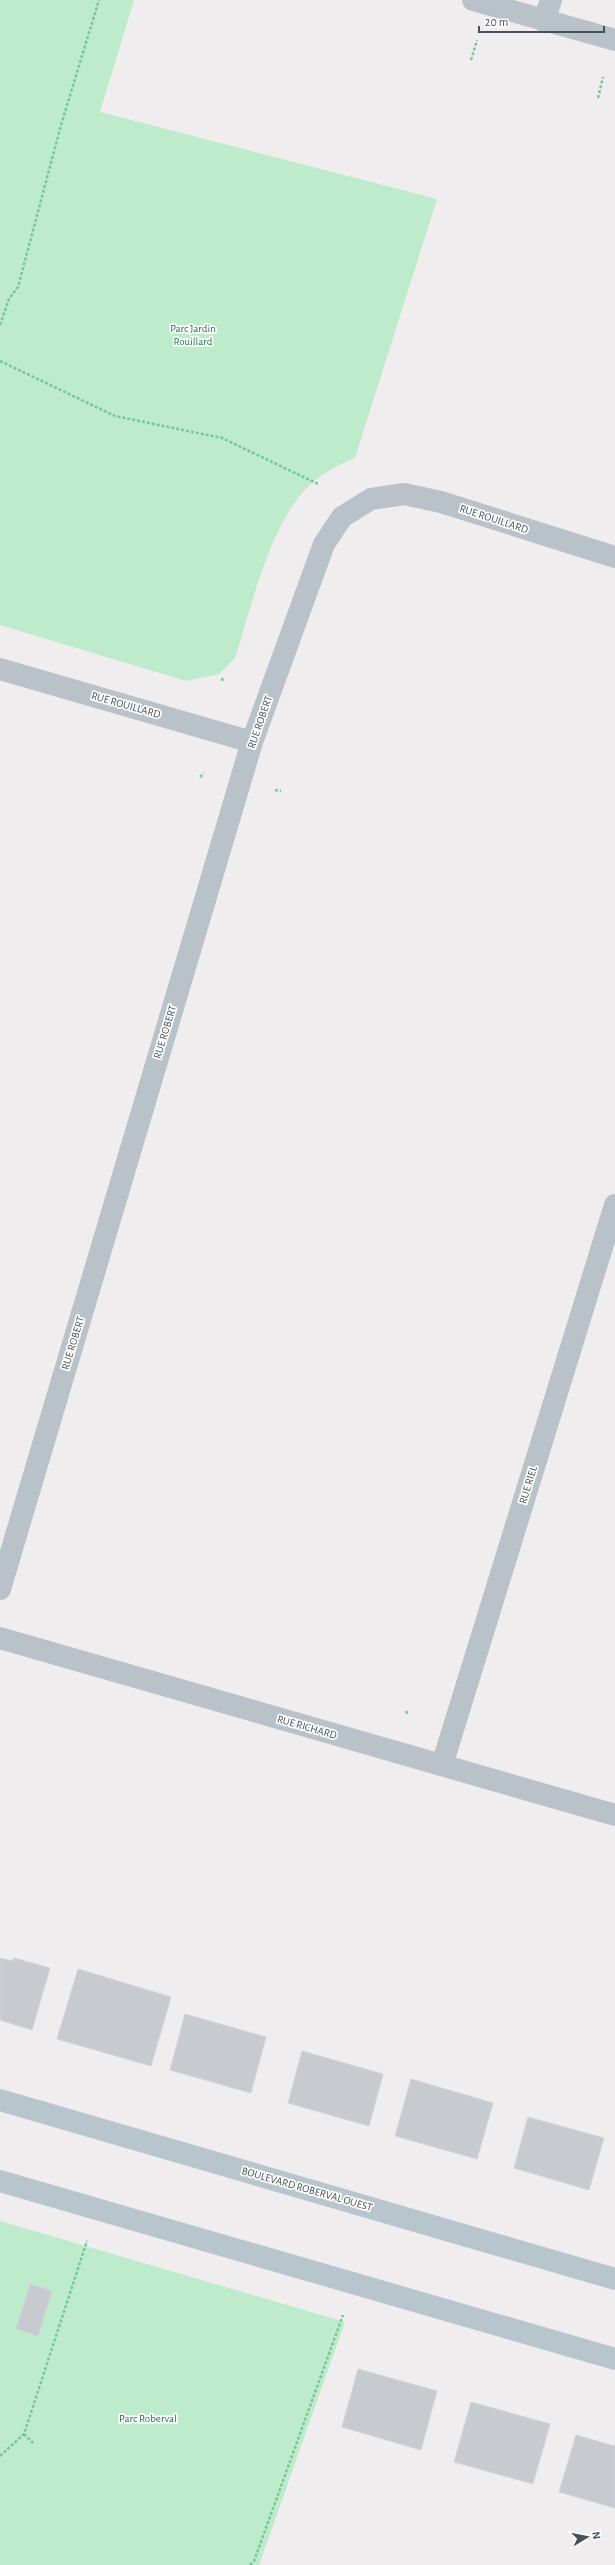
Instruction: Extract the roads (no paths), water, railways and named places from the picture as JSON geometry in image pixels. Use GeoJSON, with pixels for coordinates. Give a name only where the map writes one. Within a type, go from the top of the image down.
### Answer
{"type":"FeatureCollection","features":[{"type":"Feature","properties":{"kind":"street"},"geometry":{"type":"LineString","coordinates":[[473,0],[615,40]]}},
{"type":"Feature","properties":{"kind":"street"},"geometry":{"type":"LineString","coordinates":[[544,21],[551,0]]}},
{"type":"Feature","properties":{"kind":"street","name":"RUE ROUILLARD"},"geometry":{"type":"LineString","coordinates":[[371,499],[404,494],[441,502],[615,557]]}},
{"type":"Feature","properties":{"kind":"street","name":"RUE ROBERT"},"geometry":{"type":"LineString","coordinates":[[0,1589],[252,742],[324,544],[342,517],[371,499]]}},
{"type":"Feature","properties":{"kind":"street","name":"RUE ROUILLARD"},"geometry":{"type":"LineString","coordinates":[[0,669],[252,742]]}},
{"type":"Feature","properties":{"kind":"street","name":"RUE RIEL"},"geometry":{"type":"LineString","coordinates":[[442,1765],[615,1205]]}},
{"type":"Feature","properties":{"kind":"street","name":"RUE RICHARD"},"geometry":{"type":"LineString","coordinates":[[0,1638],[615,1815]]}},
{"type":"Feature","properties":{"kind":"street","name":"BOULEVARD ROBERVAL OUEST"},"geometry":{"type":"LineString","coordinates":[[0,2100],[615,2279]]}},
{"type":"Feature","properties":{"kind":"street"},"geometry":{"type":"LineString","coordinates":[[0,2181],[615,2359]]}},
{"type":"Feature","properties":{"kind":"park label","name":"Parc Jardin Rouillard"},"geometry":{"type":"Point","coordinates":[193,334]}},
{"type":"Feature","properties":{"kind":"park label","name":"Parc Roberval"},"geometry":{"type":"Point","coordinates":[148,2418]}}]}
